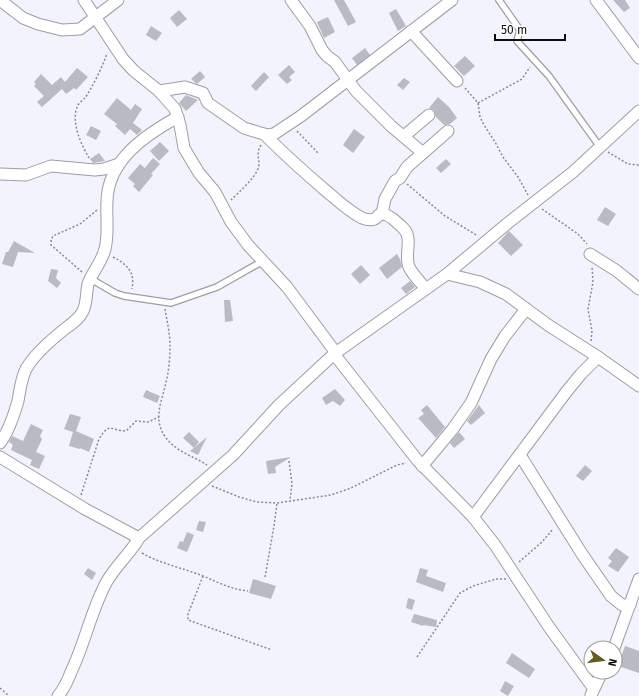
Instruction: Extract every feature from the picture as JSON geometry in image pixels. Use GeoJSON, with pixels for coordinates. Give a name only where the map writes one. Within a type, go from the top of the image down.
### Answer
{"type":"FeatureCollection","features":[{"type":"Feature","properties":{"kind":"street"},"geometry":{"type":"LineString","coordinates":[[0,0],[23,18],[54,29],[62,30],[80,29],[118,0]]}},
{"type":"Feature","properties":{"kind":"street"},"geometry":{"type":"LineString","coordinates":[[84,0],[123,59],[175,109],[184,148],[199,172],[215,192],[232,222],[248,245],[287,287],[335,353],[420,463],[473,517],[495,545],[592,693]]}},
{"type":"Feature","properties":{"kind":"street"},"geometry":{"type":"LineString","coordinates":[[291,0],[310,26],[322,50],[335,62],[365,102],[423,153]]}},
{"type":"Feature","properties":{"kind":"street"},"geometry":{"type":"LineString","coordinates":[[267,136],[274,134],[290,123],[452,0]]}},
{"type":"Feature","properties":{"kind":"street"},"geometry":{"type":"LineString","coordinates":[[596,0],[639,58]]}},
{"type":"Feature","properties":{"kind":"street"},"geometry":{"type":"LineString","coordinates":[[411,31],[457,81]]}},
{"type":"Feature","properties":{"kind":"street"},"geometry":{"type":"LineString","coordinates":[[158,91],[185,87],[202,93],[208,103],[244,128],[267,136],[308,175],[345,207],[369,220],[376,218],[379,214],[389,217],[406,232],[408,239],[409,268],[426,290]]}},
{"type":"Feature","properties":{"kind":"street"},"geometry":{"type":"LineString","coordinates":[[58,696],[66,684],[77,660],[97,603],[107,582],[136,543],[233,455],[279,405],[335,353],[447,274],[486,241],[574,172],[639,111]]}},
{"type":"Feature","properties":{"kind":"street"},"geometry":{"type":"LineString","coordinates":[[404,136],[429,115]]}},
{"type":"Feature","properties":{"kind":"street"},"geometry":{"type":"LineString","coordinates":[[0,443],[11,421],[23,377],[27,368],[44,348],[75,322],[84,307],[89,283],[105,252],[107,237],[107,201],[110,181],[119,164],[140,142],[155,130],[178,118]]}},
{"type":"Feature","properties":{"kind":"street"},"geometry":{"type":"LineString","coordinates":[[382,214],[385,200],[395,181],[400,178],[407,167],[432,147],[448,131]]}},
{"type":"Feature","properties":{"kind":"street"},"geometry":{"type":"LineString","coordinates":[[0,174],[26,175],[51,166],[95,170],[104,169],[119,164]]}},
{"type":"Feature","properties":{"kind":"street"},"geometry":{"type":"LineString","coordinates":[[590,254],[618,271],[639,289]]}},
{"type":"Feature","properties":{"kind":"street"},"geometry":{"type":"LineString","coordinates":[[447,274],[480,282],[506,294],[548,325],[595,355],[639,386]]}},
{"type":"Feature","properties":{"kind":"street"},"geometry":{"type":"LineString","coordinates":[[420,463],[452,430],[471,403],[491,359],[505,336],[526,309]]}},
{"type":"Feature","properties":{"kind":"street"},"geometry":{"type":"LineString","coordinates":[[473,517],[595,355]]}},
{"type":"Feature","properties":{"kind":"street"},"geometry":{"type":"LineString","coordinates":[[520,455],[582,554],[612,596],[622,605],[634,599]]}},
{"type":"Feature","properties":{"kind":"street"},"geometry":{"type":"LineString","coordinates":[[0,457],[136,543]]}},
{"type":"Feature","properties":{"kind":"street"},"geometry":{"type":"LineString","coordinates":[[617,640],[634,599],[639,579]]}},
{"type":"Feature","properties":{"kind":"street"},"geometry":{"type":"LineString","coordinates":[[592,693],[598,680]]}},
{"type":"Feature","properties":{"kind":"lane"},"geometry":{"type":"LineString","coordinates":[[499,0],[520,30],[517,41],[549,76],[600,148]]}},
{"type":"Feature","properties":{"kind":"lane"},"geometry":{"type":"LineString","coordinates":[[91,279],[115,292],[130,297],[171,303],[217,287],[263,261]]}},
{"type":"Feature","properties":{"kind":"path"},"geometry":{"type":"LineString","coordinates":[[95,170],[79,137],[75,119],[78,104],[85,98],[91,86],[106,55],[110,39]]}},
{"type":"Feature","properties":{"kind":"path"},"geometry":{"type":"LineString","coordinates":[[478,103],[522,79],[534,61]]}},
{"type":"Feature","properties":{"kind":"path"},"geometry":{"type":"LineString","coordinates":[[457,81],[468,90],[478,103],[480,117],[484,125],[534,203],[583,238],[588,244],[593,282],[588,309],[595,355]]}},
{"type":"Feature","properties":{"kind":"path"},"geometry":{"type":"LineString","coordinates":[[290,123],[318,154]]}},
{"type":"Feature","properties":{"kind":"path"},"geometry":{"type":"LineString","coordinates":[[223,206],[244,186],[258,169],[258,149],[267,136]]}},
{"type":"Feature","properties":{"kind":"path"},"geometry":{"type":"LineString","coordinates":[[600,148],[628,164],[639,165]]}},
{"type":"Feature","properties":{"kind":"path"},"geometry":{"type":"LineString","coordinates":[[400,178],[417,194],[445,216],[486,241]]}},
{"type":"Feature","properties":{"kind":"path"},"geometry":{"type":"LineString","coordinates":[[91,279],[51,245],[51,240],[53,236],[80,224],[94,214],[107,201]]}},
{"type":"Feature","properties":{"kind":"path"},"geometry":{"type":"LineString","coordinates":[[105,252],[131,271],[133,280],[130,297]]}},
{"type":"Feature","properties":{"kind":"path"},"geometry":{"type":"LineString","coordinates":[[164,303],[170,345],[166,382],[160,401],[160,429],[167,439],[180,451],[203,463],[214,472]]}},
{"type":"Feature","properties":{"kind":"path"},"geometry":{"type":"LineString","coordinates":[[76,504],[80,498],[99,439],[103,432],[108,428],[126,431],[136,421],[148,422],[159,417]]}},
{"type":"Feature","properties":{"kind":"path"},"geometry":{"type":"LineString","coordinates":[[289,461],[292,484],[290,500]]}},
{"type":"Feature","properties":{"kind":"path"},"geometry":{"type":"LineString","coordinates":[[203,482],[239,497],[257,502],[277,503],[331,495],[351,488],[396,465],[405,463],[420,463]]}},
{"type":"Feature","properties":{"kind":"path"},"geometry":{"type":"LineString","coordinates":[[265,577],[277,503]]}},
{"type":"Feature","properties":{"kind":"path"},"geometry":{"type":"LineString","coordinates":[[511,569],[562,522]]}},
{"type":"Feature","properties":{"kind":"path"},"geometry":{"type":"LineString","coordinates":[[136,543],[153,558],[203,576],[234,590],[248,591]]}},
{"type":"Feature","properties":{"kind":"path"},"geometry":{"type":"LineString","coordinates":[[203,576],[188,614],[188,620],[272,650]]}},
{"type":"Feature","properties":{"kind":"path"},"geometry":{"type":"LineString","coordinates":[[417,657],[460,593],[473,586],[496,580],[518,580]]}},
{"type":"Feature","properties":{"kind":"path"},"geometry":{"type":"LineString","coordinates":[[0,688],[9,696]]}},
{"type":"Feature","properties":{"kind":"building"},"geometry":{"type":"Polygon","coordinates":[[[334,0],[344,0],[356,22],[348,26],[334,0]]]}},
{"type":"Feature","properties":{"kind":"building"},"geometry":{"type":"Polygon","coordinates":[[[613,0],[625,0],[630,8],[624,12],[613,0]]]}},
{"type":"Feature","properties":{"kind":"building"},"geometry":{"type":"Polygon","coordinates":[[[396,9],[406,26],[398,31],[389,13],[396,9]]]}},
{"type":"Feature","properties":{"kind":"building"},"geometry":{"type":"Polygon","coordinates":[[[179,10],[187,19],[177,27],[170,18],[179,10]]]}},
{"type":"Feature","properties":{"kind":"building"},"geometry":{"type":"Polygon","coordinates":[[[328,17],[335,32],[324,38],[317,22],[328,17]]]}},
{"type":"Feature","properties":{"kind":"building"},"geometry":{"type":"Polygon","coordinates":[[[151,26],[162,33],[156,41],[146,35],[151,26]]]}},
{"type":"Feature","properties":{"kind":"building"},"geometry":{"type":"Polygon","coordinates":[[[365,48],[370,55],[357,65],[352,58],[365,48]]]}},
{"type":"Feature","properties":{"kind":"building"},"geometry":{"type":"Polygon","coordinates":[[[465,56],[475,66],[464,76],[454,66],[465,56]]]}},
{"type":"Feature","properties":{"kind":"building"},"geometry":{"type":"Polygon","coordinates":[[[289,65],[295,72],[289,77],[292,80],[287,84],[278,75],[289,65]]]}},
{"type":"Feature","properties":{"kind":"building"},"geometry":{"type":"Polygon","coordinates":[[[77,68],[88,77],[76,90],[74,88],[66,94],[62,89],[42,107],[37,102],[44,96],[34,86],[36,84],[34,82],[41,74],[52,85],[61,77],[65,82],[77,68]]]}},
{"type":"Feature","properties":{"kind":"building"},"geometry":{"type":"Polygon","coordinates":[[[200,71],[205,77],[197,84],[191,79],[200,71]]]}},
{"type":"Feature","properties":{"kind":"building"},"geometry":{"type":"Polygon","coordinates":[[[264,72],[269,77],[256,91],[251,86],[264,72]]]}},
{"type":"Feature","properties":{"kind":"building"},"geometry":{"type":"Polygon","coordinates":[[[404,78],[410,82],[403,90],[397,85],[404,78]]]}},
{"type":"Feature","properties":{"kind":"building"},"geometry":{"type":"Polygon","coordinates":[[[186,95],[198,100],[186,111],[179,103],[186,95]]]}},
{"type":"Feature","properties":{"kind":"building"},"geometry":{"type":"Polygon","coordinates":[[[438,97],[449,107],[457,118],[450,124],[444,125],[436,117],[434,110],[429,108],[438,97]]]}},
{"type":"Feature","properties":{"kind":"building"},"geometry":{"type":"Polygon","coordinates":[[[117,98],[131,110],[135,104],[142,109],[133,123],[142,130],[137,135],[130,129],[125,135],[115,126],[117,124],[104,114],[117,98]]]}},
{"type":"Feature","properties":{"kind":"building"},"geometry":{"type":"Polygon","coordinates":[[[91,126],[101,131],[96,140],[86,135],[91,126]]]}},
{"type":"Feature","properties":{"kind":"building"},"geometry":{"type":"Polygon","coordinates":[[[354,129],[365,137],[353,153],[343,145],[354,129]]]}},
{"type":"Feature","properties":{"kind":"building"},"geometry":{"type":"Polygon","coordinates":[[[160,142],[169,151],[159,161],[150,151],[160,142]]]}},
{"type":"Feature","properties":{"kind":"building"},"geometry":{"type":"Polygon","coordinates":[[[99,153],[105,161],[93,163],[90,159],[99,153]]]}},
{"type":"Feature","properties":{"kind":"building"},"geometry":{"type":"Polygon","coordinates":[[[153,158],[160,164],[139,192],[133,186],[135,184],[128,178],[140,164],[145,168],[153,158]]]}},
{"type":"Feature","properties":{"kind":"building"},"geometry":{"type":"Polygon","coordinates":[[[446,159],[451,164],[441,173],[436,168],[446,159]]]}},
{"type":"Feature","properties":{"kind":"building"},"geometry":{"type":"Polygon","coordinates":[[[605,207],[616,214],[608,226],[597,220],[605,207]]]}},
{"type":"Feature","properties":{"kind":"building"},"geometry":{"type":"Polygon","coordinates":[[[509,231],[523,245],[511,256],[498,243],[509,231]]]}},
{"type":"Feature","properties":{"kind":"building"},"geometry":{"type":"Polygon","coordinates":[[[14,241],[35,253],[18,252],[13,267],[2,264],[6,252],[8,252],[14,241]]]}},
{"type":"Feature","properties":{"kind":"building"},"geometry":{"type":"Polygon","coordinates":[[[397,254],[402,267],[387,279],[379,268],[397,254]]]}},
{"type":"Feature","properties":{"kind":"building"},"geometry":{"type":"Polygon","coordinates":[[[361,265],[370,275],[360,284],[351,274],[361,265]]]}},
{"type":"Feature","properties":{"kind":"building"},"geometry":{"type":"Polygon","coordinates":[[[51,269],[58,270],[56,278],[61,283],[57,288],[48,281],[51,269]]]}},
{"type":"Feature","properties":{"kind":"building"},"geometry":{"type":"Polygon","coordinates":[[[410,281],[415,287],[406,294],[401,288],[410,281]]]}},
{"type":"Feature","properties":{"kind":"building"},"geometry":{"type":"Polygon","coordinates":[[[224,300],[230,300],[233,321],[225,322],[224,300]]]}},
{"type":"Feature","properties":{"kind":"building"},"geometry":{"type":"Polygon","coordinates":[[[335,389],[345,400],[340,406],[333,401],[326,405],[322,398],[335,389]]]}},
{"type":"Feature","properties":{"kind":"building"},"geometry":{"type":"Polygon","coordinates":[[[146,390],[160,396],[157,403],[143,397],[146,390]]]}},
{"type":"Feature","properties":{"kind":"building"},"geometry":{"type":"Polygon","coordinates":[[[427,405],[445,427],[446,426],[436,438],[418,418],[424,414],[421,410],[427,405]]]}},
{"type":"Feature","properties":{"kind":"building"},"geometry":{"type":"Polygon","coordinates":[[[479,405],[485,413],[471,425],[467,421],[479,405]]]}},
{"type":"Feature","properties":{"kind":"building"},"geometry":{"type":"Polygon","coordinates":[[[70,414],[81,417],[76,431],[94,439],[89,452],[80,448],[69,446],[73,432],[64,429],[70,414]]]}},
{"type":"Feature","properties":{"kind":"building"},"geometry":{"type":"Polygon","coordinates":[[[31,424],[43,430],[40,436],[42,439],[36,452],[45,456],[39,469],[30,465],[32,460],[11,450],[13,445],[9,442],[12,436],[23,441],[31,424]]]}},
{"type":"Feature","properties":{"kind":"building"},"geometry":{"type":"Polygon","coordinates":[[[189,432],[199,442],[194,448],[183,438],[189,432]]]}},
{"type":"Feature","properties":{"kind":"building"},"geometry":{"type":"Polygon","coordinates":[[[459,432],[465,439],[454,448],[450,443],[459,432]]]}},
{"type":"Feature","properties":{"kind":"building"},"geometry":{"type":"Polygon","coordinates":[[[207,437],[198,455],[190,451],[207,437]]]}},
{"type":"Feature","properties":{"kind":"building"},"geometry":{"type":"Polygon","coordinates":[[[291,457],[275,467],[276,473],[268,474],[266,461],[291,457]]]}},
{"type":"Feature","properties":{"kind":"building"},"geometry":{"type":"Polygon","coordinates":[[[585,465],[592,471],[583,481],[576,476],[585,465]]]}},
{"type":"Feature","properties":{"kind":"building"},"geometry":{"type":"Polygon","coordinates":[[[199,521],[206,522],[203,532],[196,530],[199,521]]]}},
{"type":"Feature","properties":{"kind":"building"},"geometry":{"type":"Polygon","coordinates":[[[187,532],[194,535],[187,552],[177,548],[180,541],[183,542],[187,532]]]}},
{"type":"Feature","properties":{"kind":"building"},"geometry":{"type":"Polygon","coordinates":[[[616,548],[629,557],[618,572],[608,566],[612,561],[608,558],[616,548]]]}},
{"type":"Feature","properties":{"kind":"building"},"geometry":{"type":"Polygon","coordinates":[[[88,568],[96,573],[92,580],[84,574],[88,568]]]}},
{"type":"Feature","properties":{"kind":"building"},"geometry":{"type":"Polygon","coordinates":[[[420,568],[428,570],[426,576],[446,583],[443,592],[416,582],[420,568]]]}},
{"type":"Feature","properties":{"kind":"building"},"geometry":{"type":"Polygon","coordinates":[[[253,579],[276,586],[271,599],[249,593],[253,579]]]}},
{"type":"Feature","properties":{"kind":"building"},"geometry":{"type":"Polygon","coordinates":[[[408,598],[415,600],[412,610],[406,608],[408,598]]]}},
{"type":"Feature","properties":{"kind":"building"},"geometry":{"type":"Polygon","coordinates":[[[414,614],[437,620],[436,627],[423,626],[411,622],[414,614]]]}},
{"type":"Feature","properties":{"kind":"building"},"geometry":{"type":"Polygon","coordinates":[[[625,646],[639,651],[639,673],[623,668],[623,652],[625,646]]]}},
{"type":"Feature","properties":{"kind":"building"},"geometry":{"type":"Polygon","coordinates":[[[512,653],[535,669],[529,678],[506,663],[512,653]]]}},
{"type":"Feature","properties":{"kind":"building"},"geometry":{"type":"Polygon","coordinates":[[[505,681],[514,686],[508,696],[500,691],[505,681]]]}}]}
